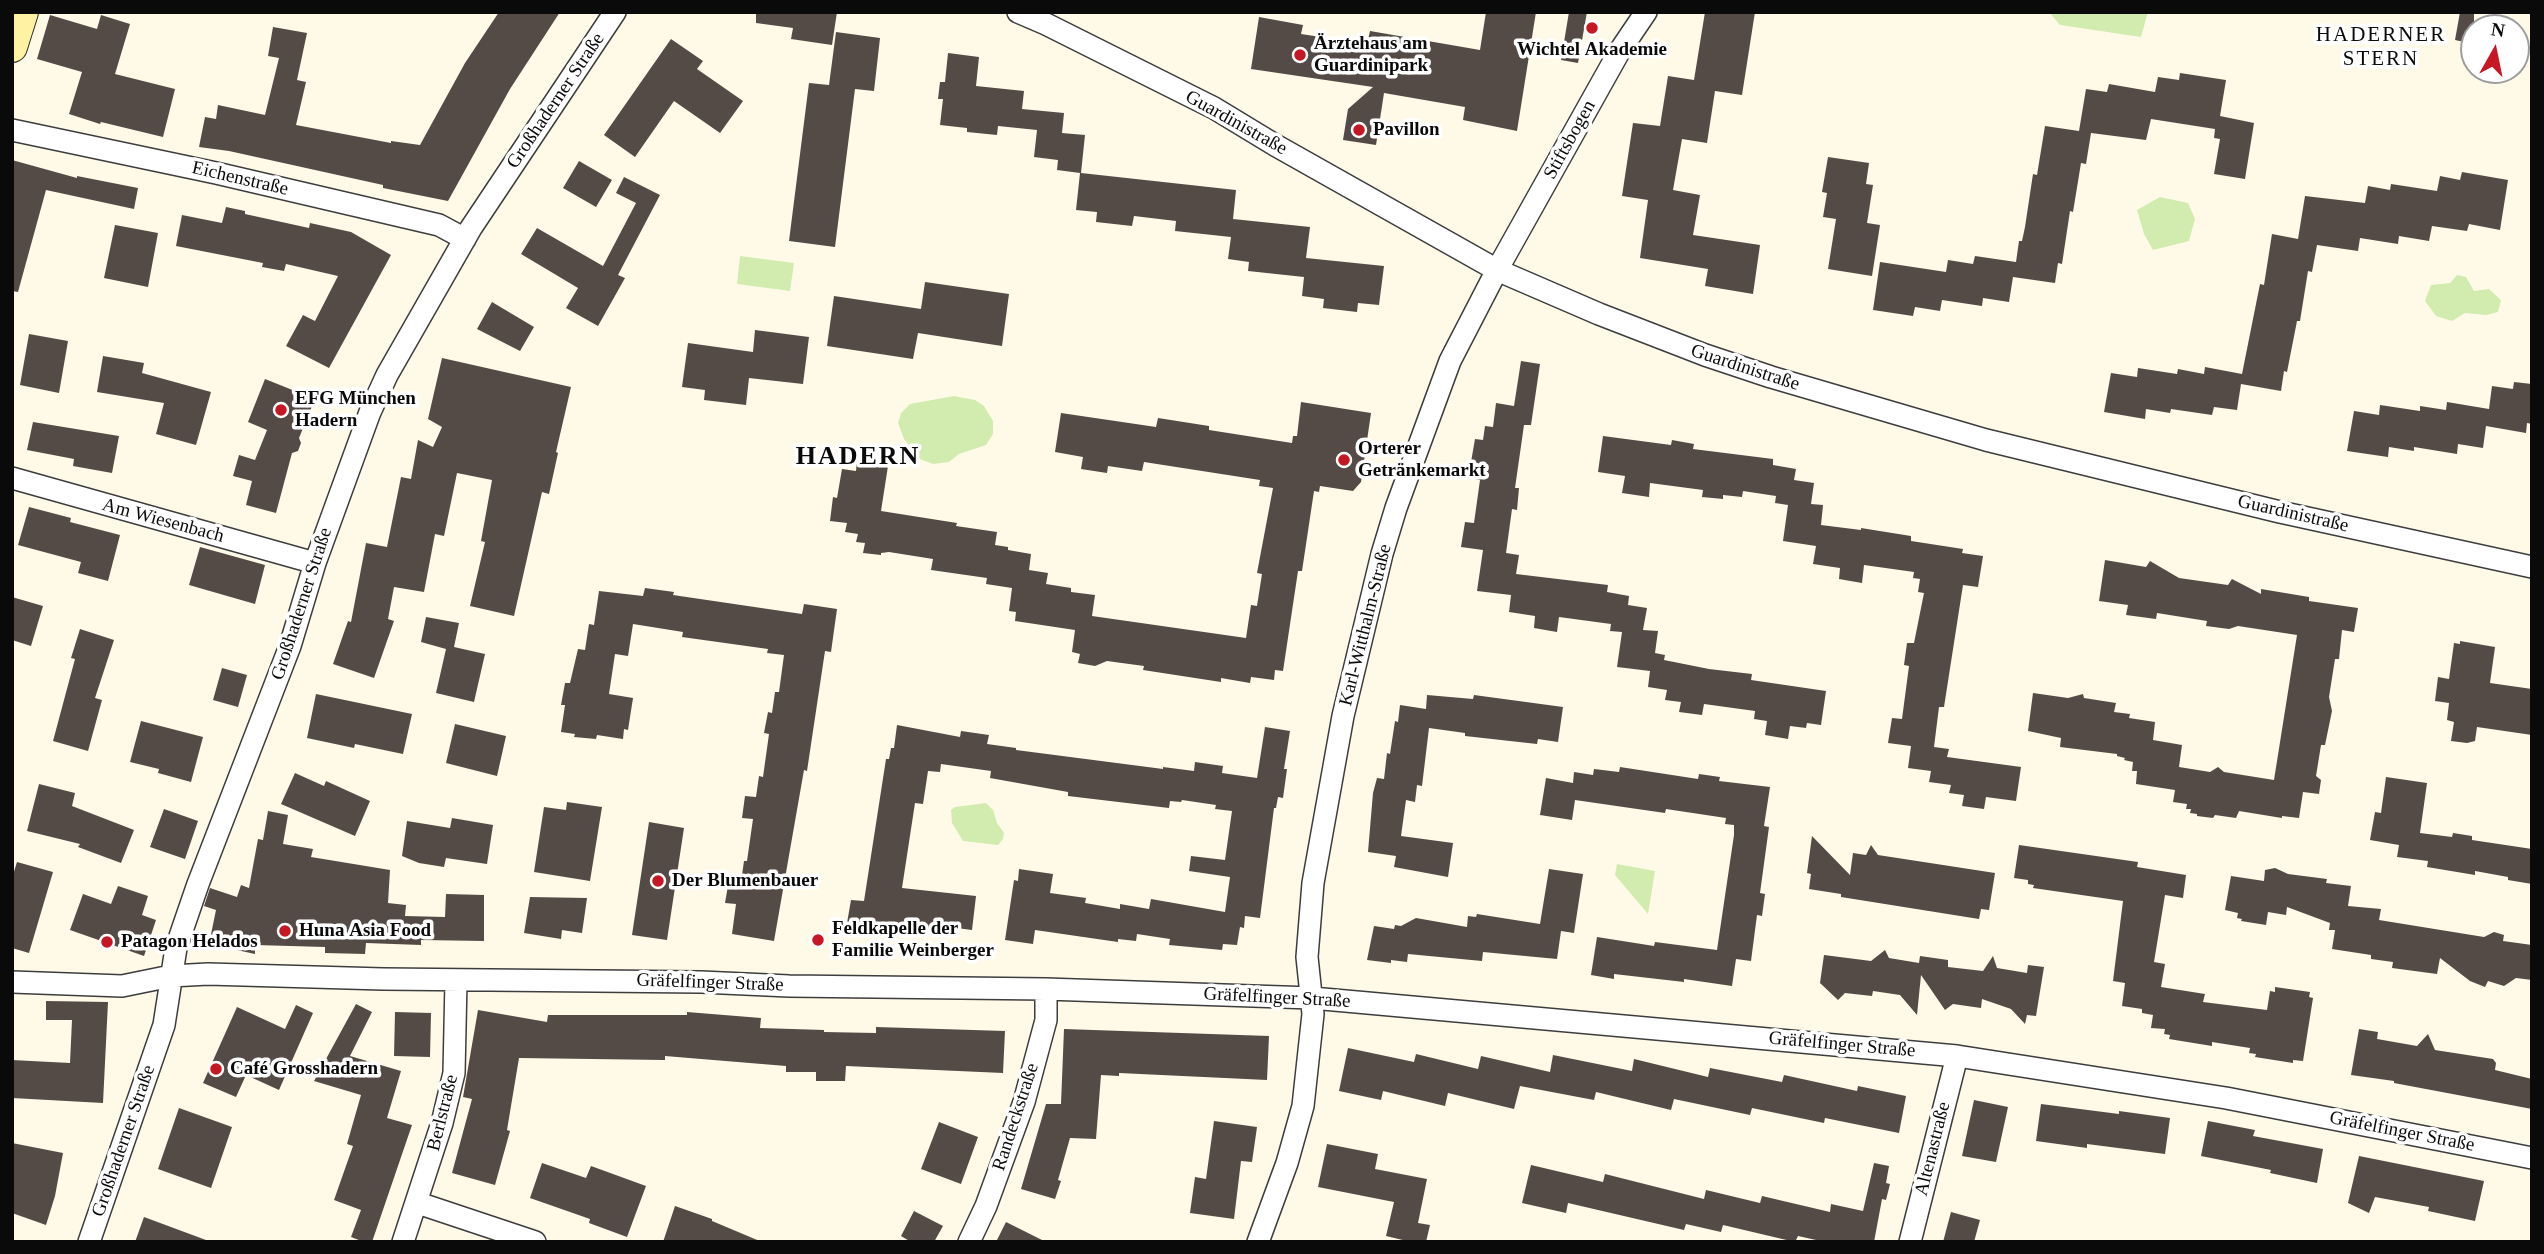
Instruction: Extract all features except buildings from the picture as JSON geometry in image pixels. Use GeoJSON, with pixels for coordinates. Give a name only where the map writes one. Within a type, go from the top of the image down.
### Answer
{"type":"FeatureCollection","features":[{"type":"Feature","properties":{"kind":"main road"},"geometry":{"type":"LineString","coordinates":[[12,47],[23,12]]}},
{"type":"Feature","properties":{"kind":"street","name":"Großhaderner Straße"},"geometry":{"type":"LineString","coordinates":[[89,1242],[164,1025],[176,948],[203,869],[290,646],[315,563],[370,412],[387,375],[465,239],[615,12]]}},
{"type":"Feature","properties":{"kind":"street","name":"Guardinistraße"},"geometry":{"type":"LineString","coordinates":[[1018,12],[1214,108],[1497,270],[1599,314],[1705,355],[1975,437],[2280,512],[2532,567]]}},
{"type":"Feature","properties":{"kind":"street","name":"Stiftsbogen"},"geometry":{"type":"LineString","coordinates":[[1497,270],[1619,52],[1646,12]]}},
{"type":"Feature","properties":{"kind":"street","name":"Eichenstraße"},"geometry":{"type":"LineString","coordinates":[[12,130],[439,225],[465,239]]}},
{"type":"Feature","properties":{"kind":"street","name":"Karl-Witthalm-Straße"},"geometry":{"type":"LineString","coordinates":[[1260,1241],[1303,1106],[1312,1032],[1307,957],[1313,883],[1343,716],[1382,554],[1450,361],[1497,270]]}},
{"type":"Feature","properties":{"kind":"street","name":"Am Wiesenbach"},"geometry":{"type":"LineString","coordinates":[[12,478],[315,563]]}},
{"type":"Feature","properties":{"kind":"street","name":"Gräfelfinger Straße"},"geometry":{"type":"LineString","coordinates":[[12,982],[122,986],[170,976],[208,974],[456,981],[701,982],[789,986],[1046,989],[1311,998],[1957,1056],[2225,1098],[2532,1158]]}},
{"type":"Feature","properties":{"kind":"street","name":"Berlstraße"},"geometry":{"type":"LineString","coordinates":[[403,1242],[418,1203],[454,1073],[456,981]]}},
{"type":"Feature","properties":{"kind":"street","name":"Randeckstraße"},"geometry":{"type":"LineString","coordinates":[[969,1242],[986,1206],[1024,1102],[1046,1020],[1046,989]]}},
{"type":"Feature","properties":{"kind":"street","name":"Altenastraße"},"geometry":{"type":"LineString","coordinates":[[1909,1242],[1957,1056]]}},
{"type":"Feature","properties":{"kind":"street"},"geometry":{"type":"LineString","coordinates":[[418,1203],[535,1242]]}},
{"type":"Feature","properties":{"kind":"green space"},"geometry":{"type":"Polygon","coordinates":[[[2049,12],[2148,12],[2141,37],[2060,25],[2049,12]]]}},
{"type":"Feature","properties":{"kind":"green space"},"geometry":{"type":"Polygon","coordinates":[[[2160,197],[2188,203],[2195,219],[2189,241],[2153,250],[2144,234],[2137,210],[2160,197]]]}},
{"type":"Feature","properties":{"kind":"green space"},"geometry":{"type":"Polygon","coordinates":[[[740,256],[794,263],[790,291],[737,284],[740,256]]]}},
{"type":"Feature","properties":{"kind":"green space"},"geometry":{"type":"Polygon","coordinates":[[[2457,275],[2466,277],[2474,291],[2489,289],[2501,300],[2498,312],[2486,315],[2465,313],[2452,321],[2436,316],[2425,301],[2431,285],[2450,283],[2457,275]]]}},
{"type":"Feature","properties":{"kind":"green space"},"geometry":{"type":"Polygon","coordinates":[[[954,396],[975,400],[984,406],[993,421],[993,434],[986,445],[959,454],[949,462],[933,464],[920,459],[904,439],[898,423],[901,413],[910,404],[954,396]]]}},
{"type":"Feature","properties":{"kind":"green space"},"geometry":{"type":"Polygon","coordinates":[[[986,803],[993,810],[1004,833],[1003,839],[998,845],[963,841],[952,823],[951,810],[955,807],[986,803]]]}},
{"type":"Feature","properties":{"kind":"green space"},"geometry":{"type":"Polygon","coordinates":[[[1617,864],[1655,871],[1648,914],[1615,875],[1617,864]]]}},
{"type":"Feature","properties":{"kind":"place","name":"Wichtel Akademie"},"geometry":{"type":"Point","coordinates":[1592,28]}},
{"type":"Feature","properties":{"kind":"place","name":"Ärztehaus am Guardinipark"},"geometry":{"type":"Point","coordinates":[1300,55]}},
{"type":"Feature","properties":{"kind":"place","name":"Pavillon"},"geometry":{"type":"Point","coordinates":[1359,130]}},
{"type":"Feature","properties":{"kind":"place","name":"EFG München Hadern"},"geometry":{"type":"Point","coordinates":[281,410]}},
{"type":"Feature","properties":{"kind":"place","name":"Orterer Getränkemarkt"},"geometry":{"type":"Point","coordinates":[1344,460]}},
{"type":"Feature","properties":{"kind":"place","name":"Der Blumenbauer"},"geometry":{"type":"Point","coordinates":[658,881]}},
{"type":"Feature","properties":{"kind":"place","name":"Huna Asia Food"},"geometry":{"type":"Point","coordinates":[285,931]}},
{"type":"Feature","properties":{"kind":"place","name":"Feldkapelle der Familie Weinberger"},"geometry":{"type":"Point","coordinates":[818,940]}},
{"type":"Feature","properties":{"kind":"place","name":"Patagon Helados"},"geometry":{"type":"Point","coordinates":[107,942]}},
{"type":"Feature","properties":{"kind":"place","name":"Café Grosshadern"},"geometry":{"type":"Point","coordinates":[216,1069]}},
{"type":"Feature","properties":{"kind":"district","name":"HADERNER STERN"},"geometry":{"type":"Point","coordinates":[2381,47]}},
{"type":"Feature","properties":{"kind":"district","name":"HADERN"},"geometry":{"type":"Point","coordinates":[858,457]}}]}
